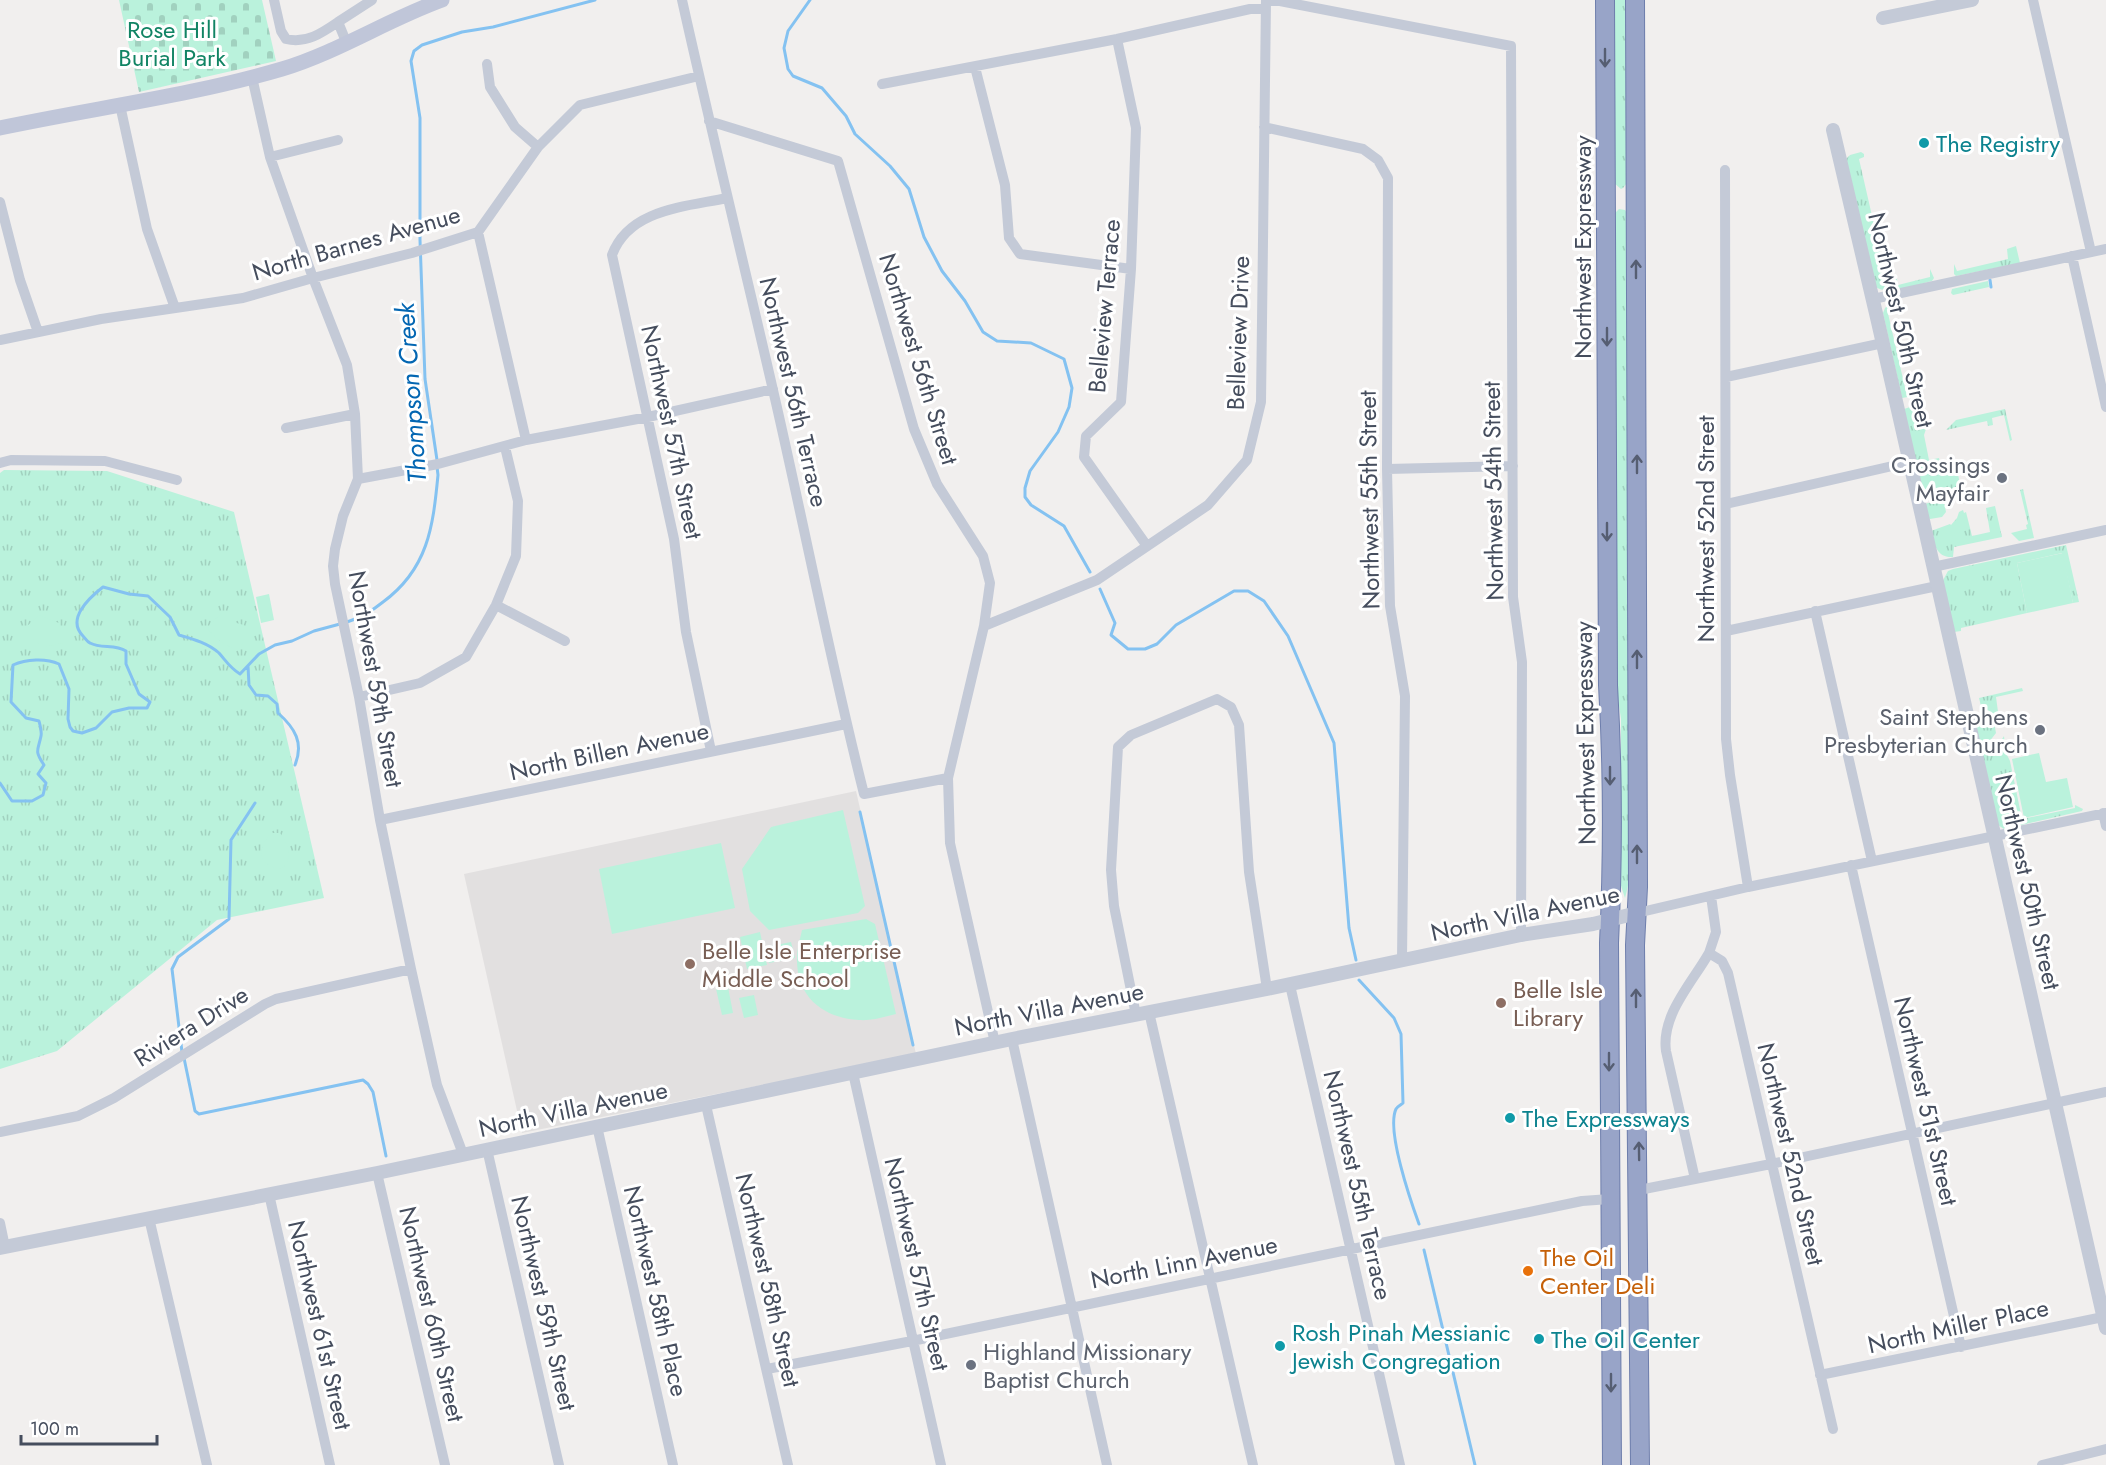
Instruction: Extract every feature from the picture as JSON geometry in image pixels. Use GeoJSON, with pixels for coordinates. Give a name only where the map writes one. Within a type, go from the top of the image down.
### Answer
{"type":"FeatureCollection","features":[{"type":"Feature","properties":{"kind":"highway","name":"Northwest Expressway"},"geometry":{"type":"LineString","coordinates":[[1605,0],[1612,1465]]}},
{"type":"Feature","properties":{"kind":"highway"},"geometry":{"type":"LineString","coordinates":[[1635,0],[1636,1075],[1639,1190],[1640,1465]]}},
{"type":"Feature","properties":{"kind":"highway"},"geometry":{"type":"LineString","coordinates":[[1610,1199],[1624,1205],[1639,1230]]}},
{"type":"Feature","properties":{"kind":"main road"},"geometry":{"type":"LineString","coordinates":[[0,128],[252,77],[314,58],[442,0]]}},
{"type":"Feature","properties":{"kind":"street"},"geometry":{"type":"LineString","coordinates":[[274,0],[281,32],[286,39],[297,42],[320,34],[372,0]]}},
{"type":"Feature","properties":{"kind":"street","name":"Northwest 56th Terrace"},"geometry":{"type":"LineString","coordinates":[[682,0],[773,389],[846,724],[864,794],[948,778]]}},
{"type":"Feature","properties":{"kind":"street"},"geometry":{"type":"LineString","coordinates":[[1883,18],[1972,0]]}},
{"type":"Feature","properties":{"kind":"street"},"geometry":{"type":"LineString","coordinates":[[2033,0],[2091,252]]}},
{"type":"Feature","properties":{"kind":"street","name":"Northwest 54th Street"},"geometry":{"type":"LineString","coordinates":[[1266,3],[1280,1],[1511,46],[1513,597],[1522,662],[1521,935]]}},
{"type":"Feature","properties":{"kind":"street"},"geometry":{"type":"LineString","coordinates":[[882,84],[1117,39],[1250,9],[1266,3]]}},
{"type":"Feature","properties":{"kind":"street","name":"Belleview Drive"},"geometry":{"type":"LineString","coordinates":[[984,626],[1097,580],[1208,505],[1247,460],[1261,402],[1266,3]]}},
{"type":"Feature","properties":{"kind":"street"},"geometry":{"type":"LineString","coordinates":[[338,22],[347,44]]}},
{"type":"Feature","properties":{"kind":"street","name":"Belleview Terrace"},"geometry":{"type":"LineString","coordinates":[[1117,39],[1136,128],[1131,269],[1121,402],[1086,436],[1084,457],[1147,546]]}},
{"type":"Feature","properties":{"kind":"street"},"geometry":{"type":"LineString","coordinates":[[488,64],[490,87],[515,127],[537,147]]}},
{"type":"Feature","properties":{"kind":"street"},"geometry":{"type":"LineString","coordinates":[[975,67],[1005,185],[1009,238],[1020,254],[1131,269]]}},
{"type":"Feature","properties":{"kind":"street","name":"North Barnes Avenue"},"geometry":{"type":"LineString","coordinates":[[0,340],[101,319],[243,298],[430,248],[478,232],[537,147],[580,105],[699,76]]}},
{"type":"Feature","properties":{"kind":"street","name":"Northwest 59th Street"},"geometry":{"type":"LineString","coordinates":[[252,77],[270,157],[347,365],[354,414],[358,479],[343,516],[335,549],[334,575],[359,697],[380,820],[411,969],[437,1084],[463,1154]]}},
{"type":"Feature","properties":{"kind":"street"},"geometry":{"type":"LineString","coordinates":[[120,105],[147,229],[175,308]]}},
{"type":"Feature","properties":{"kind":"street","name":"Northwest 56th Street"},"geometry":{"type":"LineString","coordinates":[[709,121],[838,161],[914,429],[936,484],[983,556],[990,583],[984,626],[948,778],[950,843],[995,1043]]}},
{"type":"Feature","properties":{"kind":"street","name":"Northwest 55th Street"},"geometry":{"type":"LineString","coordinates":[[1264,127],[1363,149],[1378,160],[1388,178],[1390,606],[1405,696],[1402,960]]}},
{"type":"Feature","properties":{"kind":"street","name":"Northwest 50th Street"},"geometry":{"type":"LineString","coordinates":[[1833,130],[2105,1323]]}},
{"type":"Feature","properties":{"kind":"street"},"geometry":{"type":"LineString","coordinates":[[270,157],[338,140]]}},
{"type":"Feature","properties":{"kind":"street","name":"Northwest 52nd Street"},"geometry":{"type":"LineString","coordinates":[[1725,170],[1726,739],[1748,887]]}},
{"type":"Feature","properties":{"kind":"street","name":"Northwest 57th Street"},"geometry":{"type":"LineString","coordinates":[[711,751],[686,633],[674,539],[612,255],[617,243],[643,218],[655,213],[727,198]]}},
{"type":"Feature","properties":{"kind":"street"},"geometry":{"type":"LineString","coordinates":[[0,202],[20,280],[38,332]]}},
{"type":"Feature","properties":{"kind":"street"},"geometry":{"type":"LineString","coordinates":[[478,232],[526,440]]}},
{"type":"Feature","properties":{"kind":"street"},"geometry":{"type":"LineString","coordinates":[[1873,298],[2106,249]]}},
{"type":"Feature","properties":{"kind":"street"},"geometry":{"type":"LineString","coordinates":[[2072,256],[2106,407]]}},
{"type":"Feature","properties":{"kind":"street"},"geometry":{"type":"LineString","coordinates":[[1726,377],[1883,343]]}},
{"type":"Feature","properties":{"kind":"street"},"geometry":{"type":"LineString","coordinates":[[358,479],[426,466],[526,440],[648,417],[773,389]]}},
{"type":"Feature","properties":{"kind":"street"},"geometry":{"type":"LineString","coordinates":[[286,428],[354,414]]}},
{"type":"Feature","properties":{"kind":"street"},"geometry":{"type":"LineString","coordinates":[[359,697],[420,683],[466,657],[496,605],[516,556],[518,501],[505,447]]}},
{"type":"Feature","properties":{"kind":"street"},"geometry":{"type":"LineString","coordinates":[[0,463],[11,460],[105,460],[177,480]]}},
{"type":"Feature","properties":{"kind":"street"},"geometry":{"type":"LineString","coordinates":[[1726,504],[1910,462]]}},
{"type":"Feature","properties":{"kind":"street"},"geometry":{"type":"LineString","coordinates":[[1388,469],[1513,466]]}},
{"type":"Feature","properties":{"kind":"street"},"geometry":{"type":"LineString","coordinates":[[1933,567],[2106,530]]}},
{"type":"Feature","properties":{"kind":"street"},"geometry":{"type":"LineString","coordinates":[[1726,631],[1937,586]]}},
{"type":"Feature","properties":{"kind":"street"},"geometry":{"type":"LineString","coordinates":[[496,605],[566,641]]}},
{"type":"Feature","properties":{"kind":"street"},"geometry":{"type":"LineString","coordinates":[[1815,611],[1872,861]]}},
{"type":"Feature","properties":{"kind":"street"},"geometry":{"type":"LineString","coordinates":[[1253,1465],[1210,1279],[1114,906],[1111,870],[1118,747],[1131,735],[1217,699],[1231,707],[1239,725],[1249,872],[1268,989]]}},
{"type":"Feature","properties":{"kind":"street","name":"North Billen Avenue"},"geometry":{"type":"LineString","coordinates":[[380,820],[846,724]]}},
{"type":"Feature","properties":{"kind":"street"},"geometry":{"type":"LineString","coordinates":[[2105,813],[2106,826]]}},
{"type":"Feature","properties":{"kind":"street","name":"North Villa Avenue"},"geometry":{"type":"LineString","coordinates":[[2,1248],[377,1173],[1012,1039],[1268,989],[1521,935],[1576,928],[1748,887],[2105,813]]}},
{"type":"Feature","properties":{"kind":"street","name":"Northwest 51st Street"},"geometry":{"type":"LineString","coordinates":[[1851,865],[1961,1347]]}},
{"type":"Feature","properties":{"kind":"street"},"geometry":{"type":"LineString","coordinates":[[1695,1179],[1666,1051],[1665,1035],[1670,1017],[1710,953],[1716,932],[1711,896]]}},
{"type":"Feature","properties":{"kind":"street","name":"Northwest 52nd Street"},"geometry":{"type":"LineString","coordinates":[[1710,953],[1722,961],[1728,973],[1833,1429]]}},
{"type":"Feature","properties":{"kind":"street","name":"Riviera Drive"},"geometry":{"type":"LineString","coordinates":[[0,1132],[78,1116],[114,1098],[264,1004],[276,999],[411,969]]}},
{"type":"Feature","properties":{"kind":"street","name":"Northwest 55th Terrace"},"geometry":{"type":"LineString","coordinates":[[1290,984],[1400,1465]]}},
{"type":"Feature","properties":{"kind":"street"},"geometry":{"type":"LineString","coordinates":[[1012,1039],[1107,1465]]}},
{"type":"Feature","properties":{"kind":"street","name":"Northwest 57th Street"},"geometry":{"type":"LineString","coordinates":[[853,1073],[941,1465]]}},
{"type":"Feature","properties":{"kind":"street"},"geometry":{"type":"LineString","coordinates":[[1639,1190],[2106,1092]]}},
{"type":"Feature","properties":{"kind":"street","name":"Northwest 58th Street"},"geometry":{"type":"LineString","coordinates":[[706,1105],[788,1465]]}},
{"type":"Feature","properties":{"kind":"street","name":"Northwest 58th Place"},"geometry":{"type":"LineString","coordinates":[[597,1126],[673,1465]]}},
{"type":"Feature","properties":{"kind":"street","name":"Northwest 59th Street"},"geometry":{"type":"LineString","coordinates":[[488,1149],[559,1465]]}},
{"type":"Feature","properties":{"kind":"street","name":"Northwest 60th Street"},"geometry":{"type":"LineString","coordinates":[[377,1173],[445,1465]]}},
{"type":"Feature","properties":{"kind":"street","name":"Northwest 61st Street"},"geometry":{"type":"LineString","coordinates":[[269,1194],[330,1465]]}},
{"type":"Feature","properties":{"kind":"street","name":"North Linn Avenue"},"geometry":{"type":"LineString","coordinates":[[767,1368],[912,1341],[1582,1201],[1610,1199]]}},
{"type":"Feature","properties":{"kind":"street"},"geometry":{"type":"LineString","coordinates":[[149,1218],[207,1465]]}},
{"type":"Feature","properties":{"kind":"street"},"geometry":{"type":"LineString","coordinates":[[0,1223],[2,1248]]}},
{"type":"Feature","properties":{"kind":"street","name":"North Miller Place"},"geometry":{"type":"LineString","coordinates":[[1820,1375],[1961,1347],[2105,1323]]}},
{"type":"Feature","properties":{"kind":"street"},"geometry":{"type":"LineString","coordinates":[[2042,1465],[2106,1449]]}},
{"type":"Feature","properties":{"kind":"shaded area","name":"Belle Isle Enterprise Middle School"},"geometry":{"type":"Polygon","coordinates":[[[856,791],[916,1054],[522,1133],[464,874],[856,791]]]}},
{"type":"Feature","properties":{"kind":"green space","name":"Rose Hill Burial Park"},"geometry":{"type":"Polygon","coordinates":[[[119,0],[262,0],[276,61],[139,92],[119,0]]]}},
{"type":"Feature","properties":{"kind":"green space"},"geometry":{"type":"Polygon","coordinates":[[[1613,0],[1626,0],[1627,183],[1621,189],[1614,183],[1613,0]]]}},
{"type":"Feature","properties":{"kind":"green space"},"geometry":{"type":"Polygon","coordinates":[[[1861,152],[1864,157],[1859,159],[1886,277],[1896,275],[1898,285],[1930,277],[1930,269],[1934,278],[1932,281],[1895,290],[1876,287],[1846,159],[1850,155],[1861,152]]]}},
{"type":"Feature","properties":{"kind":"green space"},"geometry":{"type":"Polygon","coordinates":[[[1619,209],[1627,213],[1629,882],[1625,898],[1621,886],[1621,719],[1616,684],[1614,214],[1619,209]]]}},
{"type":"Feature","properties":{"kind":"green space"},"geometry":{"type":"Polygon","coordinates":[[[2016,246],[2020,263],[1956,276],[1954,274],[1954,264],[1957,271],[2008,259],[2007,249],[2016,246]]]}},
{"type":"Feature","properties":{"kind":"green space"},"geometry":{"type":"Polygon","coordinates":[[[1988,281],[1989,287],[1953,295],[1951,293],[1952,289],[1988,281]]]}},
{"type":"Feature","properties":{"kind":"green space"},"geometry":{"type":"Polygon","coordinates":[[[1892,301],[1895,302],[1895,306],[1887,309],[1906,392],[1914,392],[1913,396],[1902,398],[1883,313],[1892,301]]]}},
{"type":"Feature","properties":{"kind":"green space"},"geometry":{"type":"Polygon","coordinates":[[[1910,407],[1918,410],[1921,425],[1926,429],[1924,435],[1929,460],[1939,458],[1940,463],[1944,462],[1946,472],[1957,470],[1962,493],[1955,496],[1947,490],[1923,492],[1904,409],[1910,407]]]}},
{"type":"Feature","properties":{"kind":"green space"},"geometry":{"type":"Polygon","coordinates":[[[2005,409],[2012,440],[2010,441],[2004,415],[1992,418],[1993,425],[1988,426],[1987,421],[1946,430],[1956,420],[2005,409]]]}},
{"type":"Feature","properties":{"kind":"green space"},"geometry":{"type":"Polygon","coordinates":[[[4,470],[107,471],[234,512],[324,898],[217,920],[57,1051],[0,1069],[0,473],[4,470]]]}},
{"type":"Feature","properties":{"kind":"green space"},"geometry":{"type":"Polygon","coordinates":[[[2023,489],[2034,538],[2019,541],[2011,533],[2027,529],[2028,524],[2020,490],[2023,489]]]}},
{"type":"Feature","properties":{"kind":"green space"},"geometry":{"type":"Polygon","coordinates":[[[1938,500],[1944,502],[1946,512],[1942,517],[1927,518],[1925,504],[1938,500]]]}},
{"type":"Feature","properties":{"kind":"green space"},"geometry":{"type":"Polygon","coordinates":[[[1995,506],[2002,537],[1954,547],[1953,557],[1943,555],[1937,550],[1931,531],[1951,525],[1959,512],[1963,510],[1964,513],[1966,512],[1972,536],[1990,532],[1986,508],[1995,506]]]}},
{"type":"Feature","properties":{"kind":"green space"},"geometry":{"type":"Polygon","coordinates":[[[2066,545],[2079,602],[2073,603],[2062,553],[2017,563],[2027,613],[1961,628],[1961,631],[1954,632],[1941,584],[1948,571],[2066,545]]]}},
{"type":"Feature","properties":{"kind":"green space"},"geometry":{"type":"Polygon","coordinates":[[[2063,553],[2073,603],[2027,613],[2017,563],[2063,553]]]}},
{"type":"Feature","properties":{"kind":"green space"},"geometry":{"type":"Polygon","coordinates":[[[269,594],[274,620],[261,623],[256,597],[269,594]]]}},
{"type":"Feature","properties":{"kind":"green space"},"geometry":{"type":"Polygon","coordinates":[[[223,612],[233,622],[244,625],[246,629],[243,643],[239,648],[226,645],[208,629],[210,624],[223,612]]]}},
{"type":"Feature","properties":{"kind":"green space"},"geometry":{"type":"Polygon","coordinates":[[[39,615],[59,623],[66,637],[63,643],[45,647],[26,635],[26,627],[39,615]]]}},
{"type":"Feature","properties":{"kind":"green space"},"geometry":{"type":"Polygon","coordinates":[[[2022,688],[2023,691],[1996,697],[1999,719],[1988,710],[1982,710],[1979,698],[2022,688]]]}},
{"type":"Feature","properties":{"kind":"green space"},"geometry":{"type":"Polygon","coordinates":[[[1987,718],[1994,722],[1996,733],[1989,742],[1980,745],[1975,719],[1987,718]]]}},
{"type":"Feature","properties":{"kind":"green space"},"geometry":{"type":"Polygon","coordinates":[[[2004,736],[2022,819],[2075,808],[2075,805],[2083,809],[2082,811],[2004,829],[1998,825],[1982,753],[1997,747],[2004,736]]]}},
{"type":"Feature","properties":{"kind":"green space"},"geometry":{"type":"Polygon","coordinates":[[[2039,753],[2046,782],[2067,778],[2073,807],[2024,818],[2012,759],[2039,753]]]}},
{"type":"Feature","properties":{"kind":"green space"},"geometry":{"type":"Polygon","coordinates":[[[843,810],[865,906],[858,913],[769,930],[750,911],[742,869],[771,827],[843,810]]]}},
{"type":"Feature","properties":{"kind":"green space"},"geometry":{"type":"Polygon","coordinates":[[[271,833],[280,833],[287,846],[289,856],[281,869],[268,864],[262,856],[263,845],[271,833]]]}},
{"type":"Feature","properties":{"kind":"green space"},"geometry":{"type":"Polygon","coordinates":[[[721,843],[735,908],[612,934],[599,869],[721,843]]]}},
{"type":"Feature","properties":{"kind":"green space"},"geometry":{"type":"Polygon","coordinates":[[[866,919],[875,924],[896,1014],[859,1020],[834,1015],[823,1010],[806,994],[798,971],[797,958],[802,930],[866,919]]]}},
{"type":"Feature","properties":{"kind":"green space"},"geometry":{"type":"Polygon","coordinates":[[[760,932],[767,965],[747,969],[740,937],[760,932]]]}},
{"type":"Feature","properties":{"kind":"green space"},"geometry":{"type":"Polygon","coordinates":[[[791,942],[795,958],[769,963],[766,947],[791,942]]]}},
{"type":"Feature","properties":{"kind":"green space"},"geometry":{"type":"Polygon","coordinates":[[[728,987],[733,1013],[722,1015],[716,989],[728,987]]]}},
{"type":"Feature","properties":{"kind":"green space"},"geometry":{"type":"Polygon","coordinates":[[[754,995],[758,1015],[744,1018],[739,998],[754,995]]]}},
{"type":"Feature","properties":{"kind":"waterway","name":"Thompson Creek"},"geometry":{"type":"LineString","coordinates":[[437,460],[425,379],[420,240],[420,118],[411,61],[414,51],[422,45],[462,32],[493,27],[595,0]]}},
{"type":"Feature","properties":{"kind":"waterway"},"geometry":{"type":"LineString","coordinates":[[810,0],[788,31],[784,48],[788,69],[793,76],[822,88],[846,116],[855,134],[890,166],[909,189],[924,237],[942,271],[965,301],[983,332],[997,341],[1031,343],[1064,359],[1072,388],[1069,407],[1058,432],[1030,471],[1025,497],[1031,505],[1064,526],[1090,572]]}},
{"type":"Feature","properties":{"kind":"waterway"},"geometry":{"type":"LineString","coordinates":[[1990,280],[1991,287]]}},
{"type":"Feature","properties":{"kind":"waterway","name":"Thompson Creek"},"geometry":{"type":"LineString","coordinates":[[347,622],[366,614],[383,602],[410,576],[419,561],[434,512],[437,467]]}},
{"type":"Feature","properties":{"kind":"waterway","name":"Thompson Creek"},"geometry":{"type":"LineString","coordinates":[[0,783],[12,801],[32,801],[43,795],[46,783],[38,774],[44,765],[38,753],[41,734],[39,721],[26,718],[11,702],[13,665],[36,660],[59,664],[69,689],[68,719],[73,731],[82,733],[96,728],[112,712],[129,708],[147,708],[150,702],[139,694],[126,664],[126,651],[89,643],[78,629],[78,616],[81,609],[103,587],[148,596],[170,617],[179,635],[210,647],[240,674],[259,654],[275,645],[340,624]]}},
{"type":"Feature","properties":{"kind":"waterway"},"geometry":{"type":"LineString","coordinates":[[1100,589],[1115,623],[1111,635],[1128,649],[1145,649],[1157,644],[1176,625],[1234,591],[1248,591],[1264,601],[1288,636],[1334,743],[1349,928],[1356,960]]}},
{"type":"Feature","properties":{"kind":"waterway"},"geometry":{"type":"LineString","coordinates":[[248,666],[249,685],[256,695],[268,696],[277,704],[278,713],[289,724],[296,736],[299,750],[295,765]]}},
{"type":"Feature","properties":{"kind":"waterway"},"geometry":{"type":"LineString","coordinates":[[182,1052],[172,969],[178,957],[229,919],[231,840],[255,803]]}},
{"type":"Feature","properties":{"kind":"waterway"},"geometry":{"type":"LineString","coordinates":[[860,812],[913,1045]]}},
{"type":"Feature","properties":{"kind":"waterway"},"geometry":{"type":"LineString","coordinates":[[1359,980],[1394,1018],[1401,1034],[1403,1103],[1396,1109],[1394,1133],[1401,1166],[1419,1224]]}},
{"type":"Feature","properties":{"kind":"waterway"},"geometry":{"type":"LineString","coordinates":[[184,1058],[195,1111],[199,1114],[363,1080],[373,1092],[386,1156]]}},
{"type":"Feature","properties":{"kind":"waterway"},"geometry":{"type":"LineString","coordinates":[[1424,1250],[1475,1465]]}},
{"type":"Feature","properties":{"kind":"place","name":"The Registry"},"geometry":{"type":"Point","coordinates":[1924,143]}},
{"type":"Feature","properties":{"kind":"place","name":"Crossings Mayfair"},"geometry":{"type":"Point","coordinates":[2002,478]}},
{"type":"Feature","properties":{"kind":"place","name":"Saint Stephens Presbyterian Church"},"geometry":{"type":"Point","coordinates":[2040,730]}},
{"type":"Feature","properties":{"kind":"place","name":"Belle Isle Enterprise Middle School"},"geometry":{"type":"Point","coordinates":[690,964]}},
{"type":"Feature","properties":{"kind":"place","name":"Belle Isle Library"},"geometry":{"type":"Point","coordinates":[1501,1003]}},
{"type":"Feature","properties":{"kind":"place","name":"The Expressways"},"geometry":{"type":"Point","coordinates":[1510,1118]}},
{"type":"Feature","properties":{"kind":"place","name":"The Oil Center Deli"},"geometry":{"type":"Point","coordinates":[1528,1271]}},
{"type":"Feature","properties":{"kind":"place","name":"The Oil Center"},"geometry":{"type":"Point","coordinates":[1539,1339]}},
{"type":"Feature","properties":{"kind":"place","name":"Rosh Pinah Messianic Jewish Congregation"},"geometry":{"type":"Point","coordinates":[1280,1346]}},
{"type":"Feature","properties":{"kind":"place","name":"Highland Missionary Baptist Church"},"geometry":{"type":"Point","coordinates":[971,1365]}}]}
